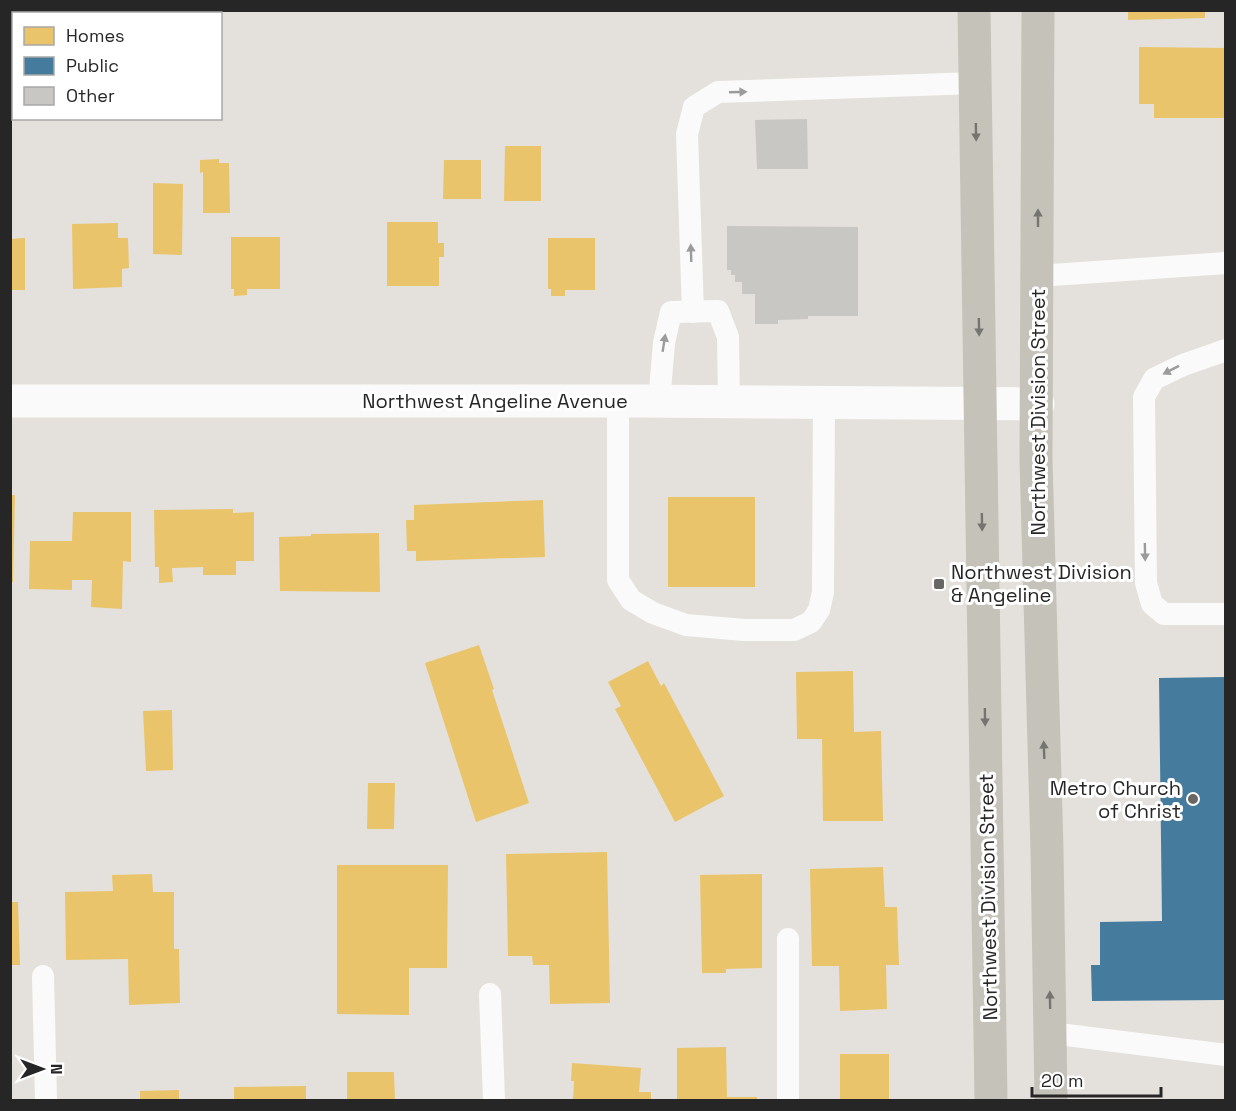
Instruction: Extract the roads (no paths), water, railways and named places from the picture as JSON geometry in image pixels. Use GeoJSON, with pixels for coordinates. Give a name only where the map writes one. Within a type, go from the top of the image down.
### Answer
{"type":"FeatureCollection","features":[{"type":"Feature","properties":{"kind":"main road","name":"Northwest Division Street"},"geometry":{"type":"LineString","coordinates":[[974,10],[991,1101]]}},
{"type":"Feature","properties":{"kind":"main road","name":"Northwest Division Street"},"geometry":{"type":"LineString","coordinates":[[1038,10],[1036,460],[1051,1101]]}},
{"type":"Feature","properties":{"kind":"street","name":"Northwest Angeline Avenue"},"geometry":{"type":"LineString","coordinates":[[10,401],[1038,404]]}},
{"type":"Feature","properties":{"kind":"lane"},"geometry":{"type":"LineString","coordinates":[[693,312],[687,134],[694,107],[718,92],[975,83]]}},
{"type":"Feature","properties":{"kind":"lane"},"geometry":{"type":"LineString","coordinates":[[1038,276],[1226,263]]}},
{"type":"Feature","properties":{"kind":"lane"},"geometry":{"type":"LineString","coordinates":[[659,402],[664,343],[671,312],[718,311],[728,337],[729,402]]}},
{"type":"Feature","properties":{"kind":"lane"},"geometry":{"type":"LineString","coordinates":[[1226,350],[1182,364],[1154,379],[1144,398],[1146,583],[1152,604],[1164,614],[1226,614]]}},
{"type":"Feature","properties":{"kind":"lane"},"geometry":{"type":"LineString","coordinates":[[618,401],[618,580],[631,600],[653,613],[686,626],[744,630],[794,630],[811,622],[819,610],[823,592],[824,402]]}},
{"type":"Feature","properties":{"kind":"lane"},"geometry":{"type":"LineString","coordinates":[[788,939],[788,1101]]}},
{"type":"Feature","properties":{"kind":"lane"},"geometry":{"type":"LineString","coordinates":[[43,976],[46,1101]]}},
{"type":"Feature","properties":{"kind":"lane"},"geometry":{"type":"LineString","coordinates":[[490,994],[494,1101]]}},
{"type":"Feature","properties":{"kind":"lane"},"geometry":{"type":"LineString","coordinates":[[1051,1033],[1226,1055]]}},
{"type":"Feature","properties":{"kind":"place","name":"Northwest Division & Angeline"},"geometry":{"type":"Point","coordinates":[939,584]}},
{"type":"Feature","properties":{"kind":"place","name":"Metro Church of Christ"},"geometry":{"type":"Point","coordinates":[1193,799]}}]}
